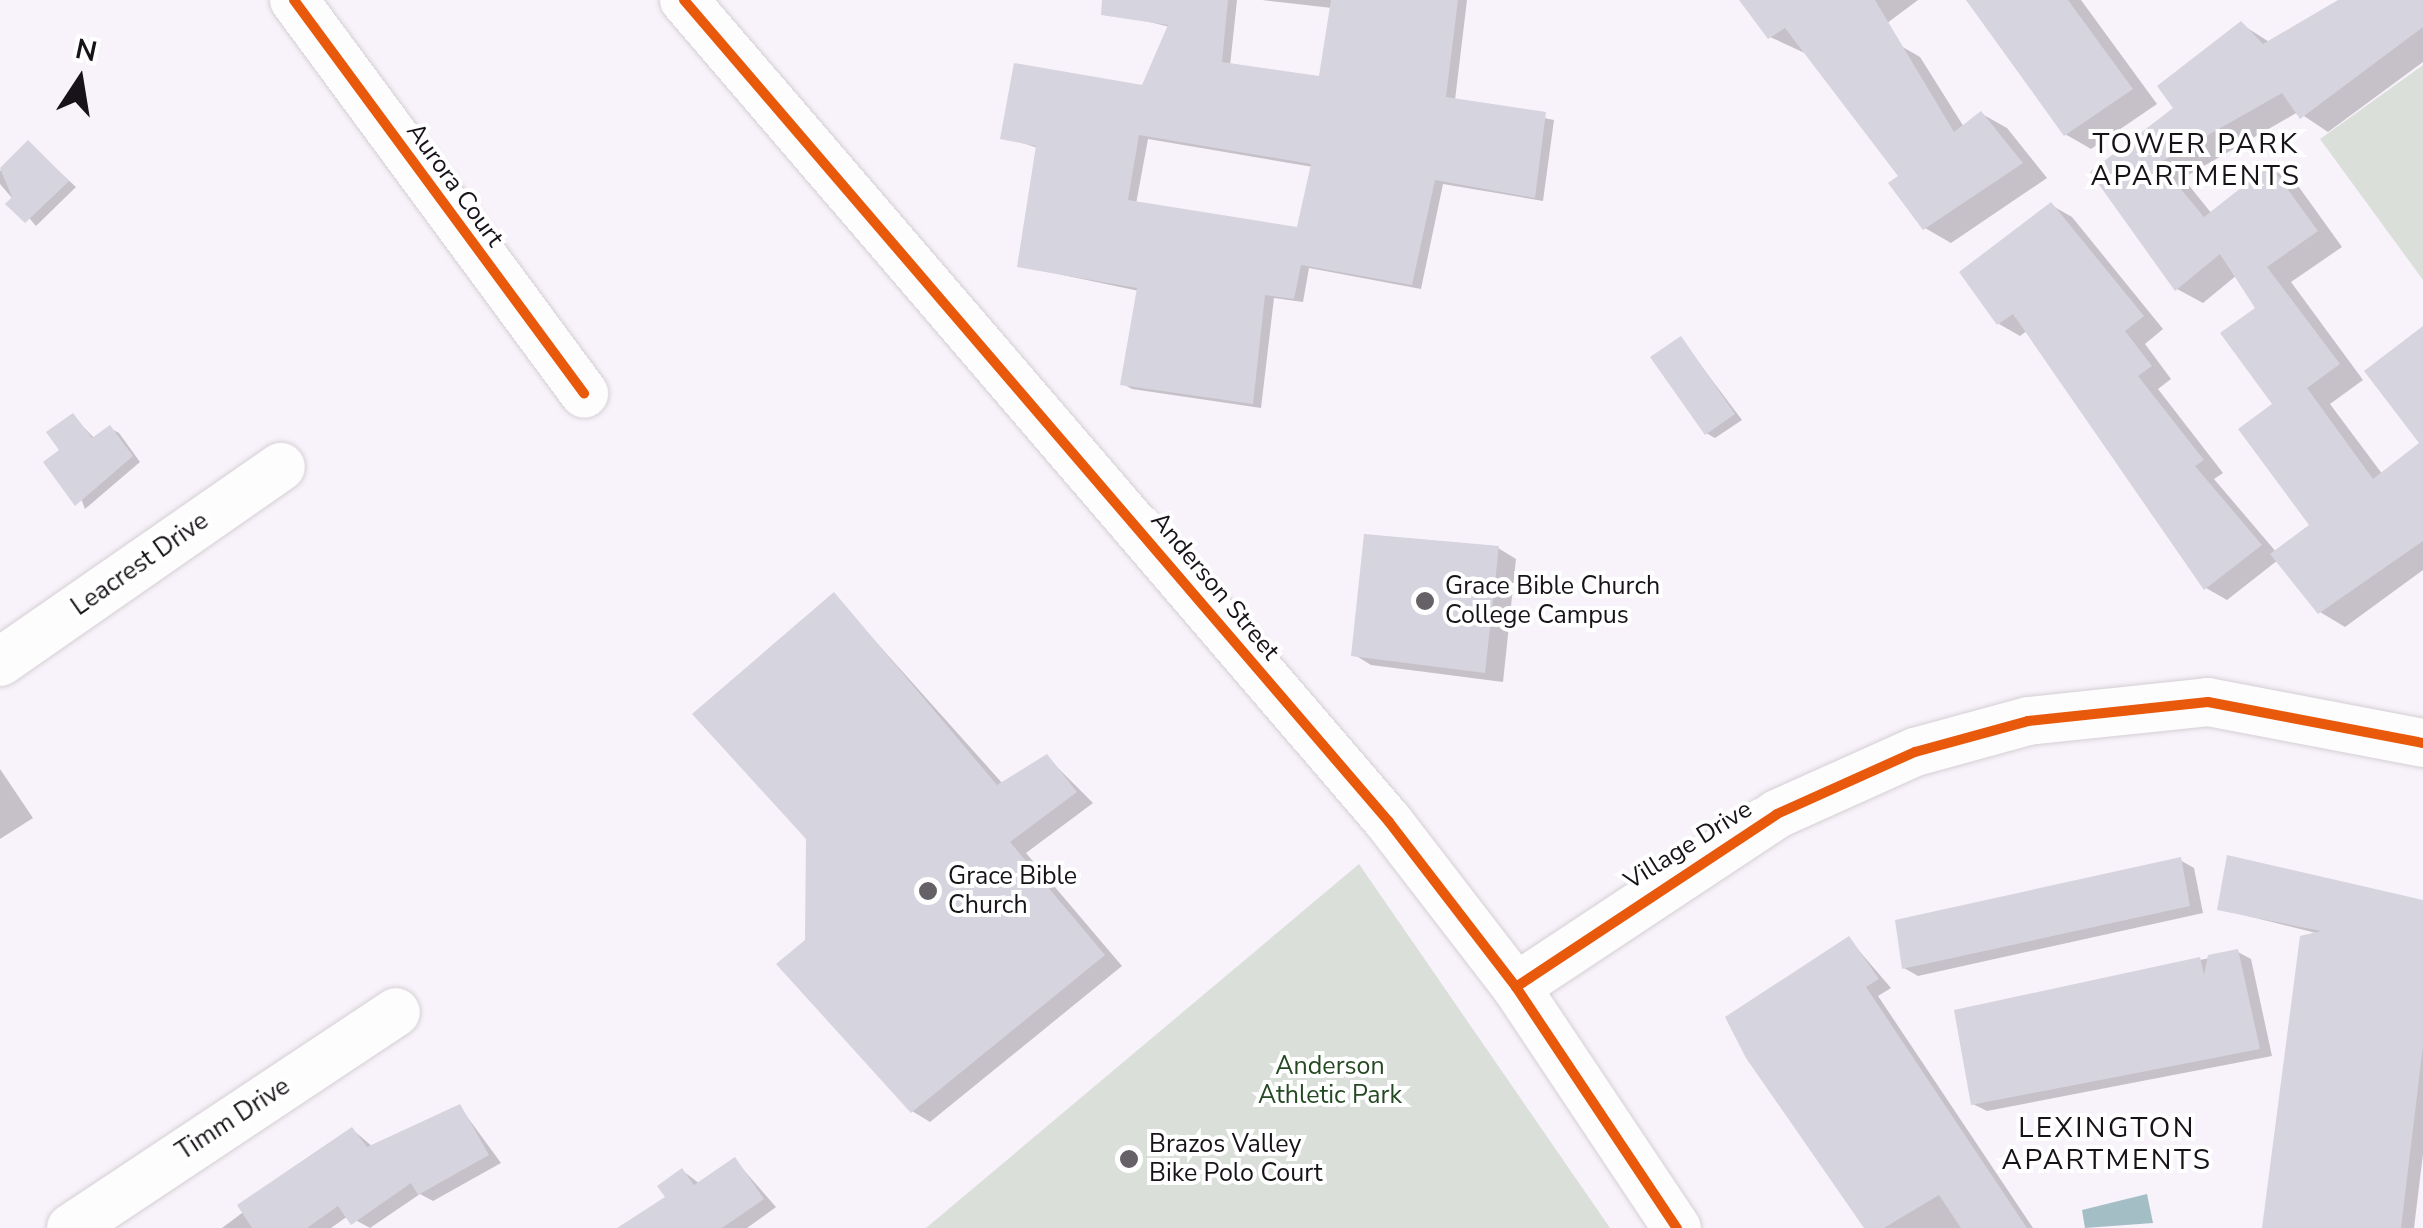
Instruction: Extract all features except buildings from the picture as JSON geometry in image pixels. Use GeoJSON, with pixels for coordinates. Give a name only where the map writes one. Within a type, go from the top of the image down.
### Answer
{"type":"FeatureCollection","features":[{"type":"Feature","properties":{"kind":"street","name":"Aurora Court"},"geometry":{"type":"LineString","coordinates":[[294,0],[584,394]]}},
{"type":"Feature","properties":{"kind":"street","name":"Anderson Street"},"geometry":{"type":"LineString","coordinates":[[684,0],[1389,822],[1516,987],[1677,1228]]}},
{"type":"Feature","properties":{"kind":"street","name":"Leacrest Drive"},"geometry":{"type":"LineString","coordinates":[[0,662],[281,466]]}},
{"type":"Feature","properties":{"kind":"street","name":"Village Drive"},"geometry":{"type":"LineString","coordinates":[[1516,987],[1776,814],[1915,752],[2028,721],[2208,702],[2423,742]]}},
{"type":"Feature","properties":{"kind":"street","name":"Timm Drive"},"geometry":{"type":"LineString","coordinates":[[71,1228],[396,1012]]}},
{"type":"Feature","properties":{"kind":"green space"},"geometry":{"type":"Polygon","coordinates":[[[2423,65],[2423,280],[2320,139],[2423,65]]]}},
{"type":"Feature","properties":{"kind":"green space","name":"Anderson Athletic Park"},"geometry":{"type":"Polygon","coordinates":[[[1359,864],[1610,1228],[926,1228],[1359,864]]]}},
{"type":"Feature","properties":{"kind":"water"},"geometry":{"type":"Polygon","coordinates":[[[2147,1194],[2153,1223],[2085,1228],[2082,1210],[2147,1194]]]}},
{"type":"Feature","properties":{"kind":"cycle path"},"geometry":{"type":"LineString","coordinates":[[294,0],[584,394]]}},
{"type":"Feature","properties":{"kind":"cycle path"},"geometry":{"type":"LineString","coordinates":[[684,0],[1389,822],[1516,987],[1677,1228]]}},
{"type":"Feature","properties":{"kind":"cycle path"},"geometry":{"type":"LineString","coordinates":[[1516,987],[1777,814],[1915,752],[2028,721],[2208,702],[2423,743]]}},
{"type":"Feature","properties":{"kind":"place","name":"Grace Bible Church College Campus"},"geometry":{"type":"Point","coordinates":[1425,601]}},
{"type":"Feature","properties":{"kind":"place","name":"Grace Bible Church"},"geometry":{"type":"Point","coordinates":[928,891]}},
{"type":"Feature","properties":{"kind":"place","name":"Brazos Valley Bike Polo Court"},"geometry":{"type":"Point","coordinates":[1129,1159]}},
{"type":"Feature","properties":{"kind":"district","name":"TOWER PARK APARTMENTS"},"geometry":{"type":"Point","coordinates":[2196,160]}},
{"type":"Feature","properties":{"kind":"district","name":"LEXINGTON APARTMENTS"},"geometry":{"type":"Point","coordinates":[2107,1144]}}]}
